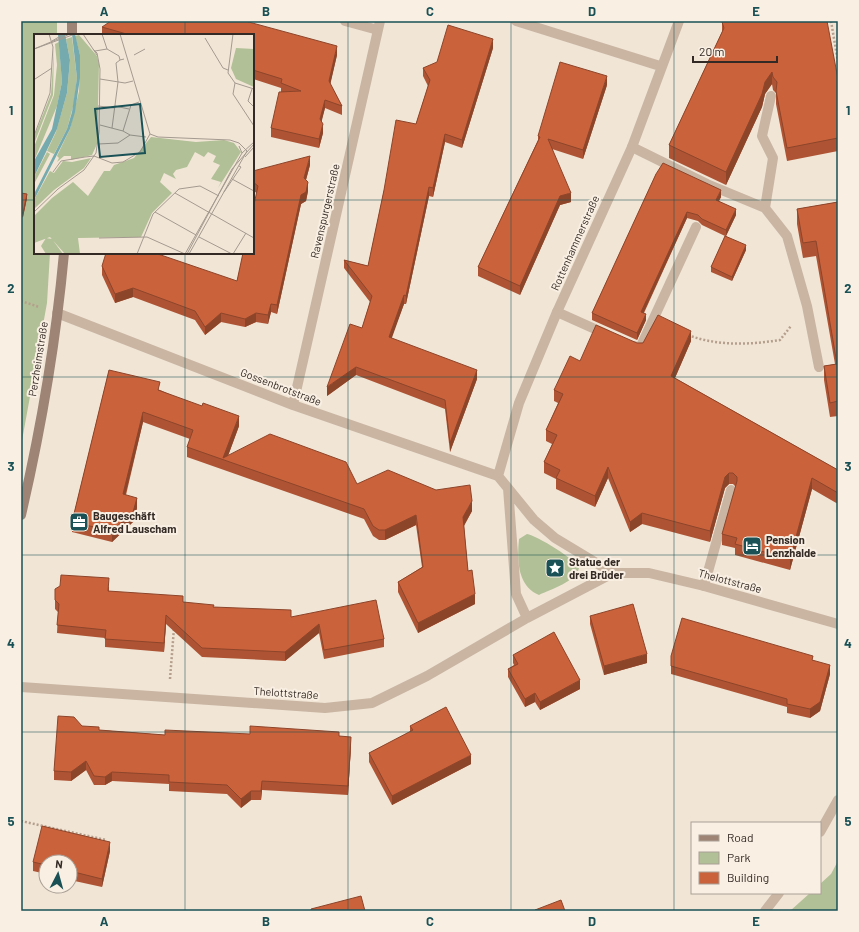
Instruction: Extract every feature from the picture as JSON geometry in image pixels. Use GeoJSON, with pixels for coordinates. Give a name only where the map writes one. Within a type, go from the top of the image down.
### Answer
{"type":"FeatureCollection","features":[{"type":"Feature","properties":{"kind":"street"},"geometry":{"type":"LineString","coordinates":[[72,21],[72,34]]}},
{"type":"Feature","properties":{"kind":"street"},"geometry":{"type":"LineString","coordinates":[[345,21],[379,26]]}},
{"type":"Feature","properties":{"kind":"street"},"geometry":{"type":"LineString","coordinates":[[516,21],[660,66]]}},
{"type":"Feature","properties":{"kind":"street","name":"Rottenhammerstraße"},"geometry":{"type":"LineString","coordinates":[[498,476],[519,403],[557,312],[632,147],[660,66],[679,21]]}},
{"type":"Feature","properties":{"kind":"street","name":"Ravenspurgerstraße"},"geometry":{"type":"LineString","coordinates":[[293,405],[379,26]]}},
{"type":"Feature","properties":{"kind":"street"},"geometry":{"type":"LineString","coordinates":[[765,208],[772,158],[762,136],[771,96]]}},
{"type":"Feature","properties":{"kind":"street"},"geometry":{"type":"LineString","coordinates":[[632,147],[706,184],[765,208],[787,236],[807,306],[820,367]]}},
{"type":"Feature","properties":{"kind":"street"},"geometry":{"type":"LineString","coordinates":[[627,343],[640,348],[696,227]]}},
{"type":"Feature","properties":{"kind":"street","name":"Perzheimstraße"},"geometry":{"type":"LineString","coordinates":[[21,515],[38,442],[57,313],[64,254]]}},
{"type":"Feature","properties":{"kind":"street"},"geometry":{"type":"LineString","coordinates":[[557,312],[613,337]]}},
{"type":"Feature","properties":{"kind":"street","name":"Gossenbrotstraße"},"geometry":{"type":"LineString","coordinates":[[57,313],[293,405],[498,476]]}},
{"type":"Feature","properties":{"kind":"street"},"geometry":{"type":"LineString","coordinates":[[498,476],[534,520],[555,538],[613,573]]}},
{"type":"Feature","properties":{"kind":"street"},"geometry":{"type":"LineString","coordinates":[[508,488],[516,594],[527,618]]}},
{"type":"Feature","properties":{"kind":"street"},"geometry":{"type":"LineString","coordinates":[[704,586],[731,490]]}},
{"type":"Feature","properties":{"kind":"street","name":"Thelottstraße"},"geometry":{"type":"LineString","coordinates":[[21,687],[325,708],[372,703],[427,676],[527,618],[613,573],[649,573],[704,586],[838,624]]}},
{"type":"Feature","properties":{"kind":"street"},"geometry":{"type":"LineString","coordinates":[[821,830],[838,800]]}},
{"type":"Feature","properties":{"kind":"street"},"geometry":{"type":"LineString","coordinates":[[765,911],[778,894]]}},
{"type":"Feature","properties":{"kind":"path"},"geometry":{"type":"LineString","coordinates":[[831,21],[838,62]]}},
{"type":"Feature","properties":{"kind":"path"},"geometry":{"type":"LineString","coordinates":[[685,333],[700,339],[735,344],[780,340],[807,306]]}},
{"type":"Feature","properties":{"kind":"path"},"geometry":{"type":"LineString","coordinates":[[168,697],[174,625]]}},
{"type":"Feature","properties":{"kind":"path"},"geometry":{"type":"LineString","coordinates":[[21,821],[106,840]]}},
{"type":"Feature","properties":{"kind":"green space"},"geometry":{"type":"Polygon","coordinates":[[[21,21],[57,21],[57,34],[34,34],[34,254],[50,254],[47,303],[21,446],[21,21]]]}},
{"type":"Feature","properties":{"kind":"green space"},"geometry":{"type":"Polygon","coordinates":[[[527,534],[547,543],[572,560],[579,568],[577,573],[568,581],[539,595],[532,591],[522,579],[518,555],[519,539],[527,534]]]}},
{"type":"Feature","properties":{"kind":"green space"},"geometry":{"type":"Polygon","coordinates":[[[838,861],[838,911],[790,911],[809,894],[821,894],[821,883],[831,874],[838,861]]]}},
{"type":"Feature","properties":{"kind":"building"},"geometry":{"type":"Polygon","coordinates":[[[111,21],[245,21],[337,46],[329,81],[342,106],[325,100],[320,119],[323,124],[319,139],[271,128],[279,92],[301,91],[281,83],[282,79],[254,70],[254,34],[126,34],[102,27],[111,21]]]}},
{"type":"Feature","properties":{"kind":"building"},"geometry":{"type":"Polygon","coordinates":[[[723,21],[827,21],[838,79],[838,138],[787,148],[776,91],[777,82],[773,77],[772,72],[765,82],[762,94],[726,172],[669,145],[724,28],[723,21]]]}},
{"type":"Feature","properties":{"kind":"building"},"geometry":{"type":"Polygon","coordinates":[[[448,25],[493,39],[462,140],[445,134],[433,188],[429,187],[406,296],[404,295],[389,337],[477,370],[450,443],[445,400],[356,367],[327,387],[350,324],[362,328],[372,296],[344,260],[368,266],[384,190],[396,120],[416,124],[430,80],[423,68],[437,62],[448,25]]]}},
{"type":"Feature","properties":{"kind":"building"},"geometry":{"type":"Polygon","coordinates":[[[560,62],[607,76],[583,150],[548,139],[571,193],[560,196],[520,286],[478,267],[540,137],[538,136],[560,62]]]}},
{"type":"Feature","properties":{"kind":"building"},"geometry":{"type":"Polygon","coordinates":[[[310,156],[304,178],[308,182],[306,192],[301,195],[277,305],[271,304],[268,315],[256,313],[245,319],[221,313],[205,327],[195,311],[133,288],[115,294],[102,266],[106,254],[158,254],[237,281],[243,254],[254,254],[254,204],[258,186],[254,183],[254,171],[310,156]]]}},
{"type":"Feature","properties":{"kind":"building"},"geometry":{"type":"Polygon","coordinates":[[[663,163],[721,190],[716,200],[736,209],[726,230],[702,219],[698,215],[687,212],[641,312],[646,314],[637,333],[592,313],[656,174],[663,163]]]}},
{"type":"Feature","properties":{"kind":"building"},"geometry":{"type":"Polygon","coordinates":[[[21,193],[27,194],[23,213],[21,213],[21,193]]]}},
{"type":"Feature","properties":{"kind":"building"},"geometry":{"type":"Polygon","coordinates":[[[838,202],[838,401],[830,403],[824,366],[837,364],[816,241],[803,243],[797,209],[838,202]]]}},
{"type":"Feature","properties":{"kind":"building"},"geometry":{"type":"Polygon","coordinates":[[[725,236],[746,245],[732,277],[711,267],[725,236]]]}},
{"type":"Feature","properties":{"kind":"building"},"geometry":{"type":"Polygon","coordinates":[[[658,315],[691,331],[671,376],[838,470],[838,493],[812,478],[790,559],[735,544],[737,538],[722,534],[737,481],[737,477],[733,473],[729,473],[725,477],[710,531],[642,513],[630,522],[608,467],[595,496],[556,478],[560,470],[544,462],[557,435],[546,430],[563,394],[554,390],[570,356],[580,361],[596,325],[637,343],[643,343],[658,315]]]}},
{"type":"Feature","properties":{"kind":"building"},"geometry":{"type":"Polygon","coordinates":[[[109,370],[160,382],[158,390],[202,406],[203,403],[239,416],[223,458],[270,434],[346,462],[357,484],[388,470],[436,490],[470,485],[472,501],[463,517],[468,571],[472,570],[475,594],[418,623],[398,582],[423,567],[416,515],[385,530],[379,530],[373,526],[364,509],[187,447],[193,430],[143,412],[123,494],[137,498],[133,512],[112,531],[72,522],[109,370]]]}},
{"type":"Feature","properties":{"kind":"building"},"geometry":{"type":"Polygon","coordinates":[[[61,575],[109,578],[108,591],[183,596],[183,602],[214,605],[213,607],[291,610],[291,617],[376,600],[384,639],[324,650],[319,624],[285,652],[202,648],[166,615],[164,643],[105,639],[106,630],[57,625],[59,604],[55,600],[55,589],[60,586],[61,575]]]}},
{"type":"Feature","properties":{"kind":"building"},"geometry":{"type":"Polygon","coordinates":[[[633,604],[647,654],[604,666],[590,616],[633,604]]]}},
{"type":"Feature","properties":{"kind":"building"},"geometry":{"type":"Polygon","coordinates":[[[682,618],[813,656],[812,660],[830,665],[820,702],[810,709],[787,704],[787,699],[671,666],[671,656],[682,618]]]}},
{"type":"Feature","properties":{"kind":"building"},"geometry":{"type":"Polygon","coordinates":[[[554,632],[580,680],[540,702],[535,693],[525,699],[508,669],[518,664],[513,655],[554,632]]]}},
{"type":"Feature","properties":{"kind":"building"},"geometry":{"type":"Polygon","coordinates":[[[446,707],[471,755],[392,796],[369,753],[413,730],[410,726],[446,707]]]}},
{"type":"Feature","properties":{"kind":"building"},"geometry":{"type":"Polygon","coordinates":[[[58,716],[74,717],[82,726],[99,727],[99,730],[165,735],[165,730],[250,734],[250,726],[339,732],[339,736],[351,737],[348,786],[262,781],[261,791],[251,791],[241,799],[227,785],[169,782],[169,775],[112,772],[105,777],[94,776],[86,761],[71,772],[54,771],[58,716]]]}},
{"type":"Feature","properties":{"kind":"building"},"geometry":{"type":"Polygon","coordinates":[[[42,826],[110,842],[102,879],[78,873],[78,854],[38,854],[38,863],[33,862],[42,826]]]}},
{"type":"Feature","properties":{"kind":"building"},"geometry":{"type":"Polygon","coordinates":[[[361,896],[365,911],[311,911],[311,909],[361,896]]]}},
{"type":"Feature","properties":{"kind":"building"},"geometry":{"type":"Polygon","coordinates":[[[561,900],[565,911],[535,910],[561,900]]]}},
{"type":"Feature","properties":{"kind":"place","name":"Baugeschäft Alfred Lauscham"},"geometry":{"type":"Point","coordinates":[79,522]}},
{"type":"Feature","properties":{"kind":"place","name":"Pension Lenzhalde"},"geometry":{"type":"Point","coordinates":[752,546]}},
{"type":"Feature","properties":{"kind":"place","name":"Statue der drei Brüder"},"geometry":{"type":"Point","coordinates":[555,568]}}]}
